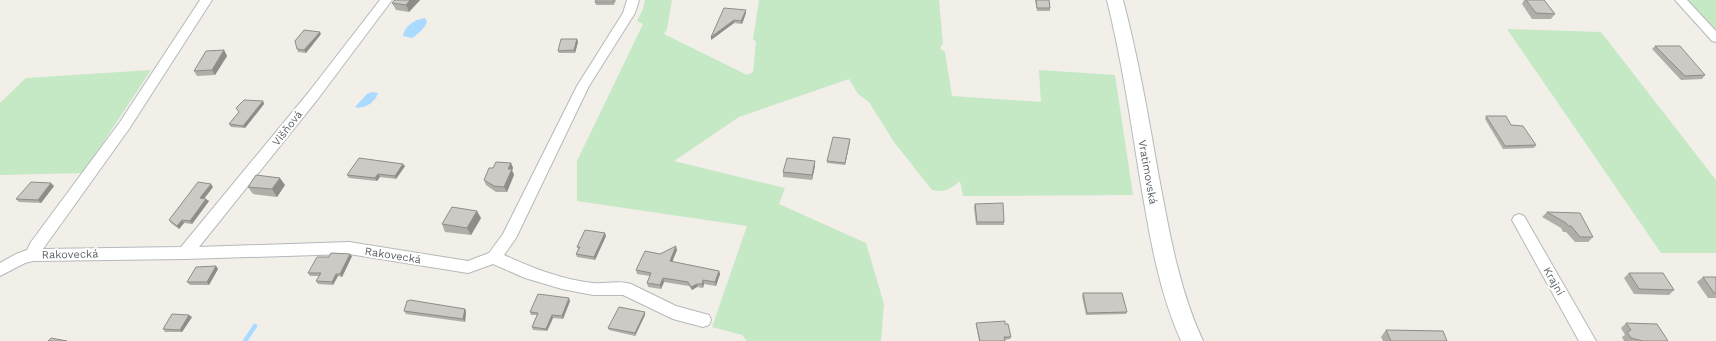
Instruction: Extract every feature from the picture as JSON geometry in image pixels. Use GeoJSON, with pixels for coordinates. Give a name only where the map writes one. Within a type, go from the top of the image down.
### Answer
{"type":"FeatureCollection","features":[{"type":"Feature","properties":{"kind":"main road","name":"Vratimovská"},"geometry":{"type":"LineString","coordinates":[[1115,0],[1132,75],[1166,268],[1182,321],[1192,341]]}},
{"type":"Feature","properties":{"kind":"street"},"geometry":{"type":"LineString","coordinates":[[33,254],[36,246],[82,188],[166,66],[206,0]]}},
{"type":"Feature","properties":{"kind":"street","name":"Višňová"},"geometry":{"type":"LineString","coordinates":[[185,253],[257,167],[386,0]]}},
{"type":"Feature","properties":{"kind":"street","name":"Rakovecká"},"geometry":{"type":"LineString","coordinates":[[0,270],[21,258],[33,254],[185,253],[349,248],[468,267],[494,256],[509,238],[583,86],[629,14],[633,0]]}},
{"type":"Feature","properties":{"kind":"street"},"geometry":{"type":"LineString","coordinates":[[1681,0],[1716,38]]}},
{"type":"Feature","properties":{"kind":"street","name":"Krajní"},"geometry":{"type":"LineString","coordinates":[[1519,220],[1588,341]]}},
{"type":"Feature","properties":{"kind":"street"},"geometry":{"type":"LineString","coordinates":[[494,256],[530,274],[562,283],[593,289],[625,289],[673,312],[702,320]]}},
{"type":"Feature","properties":{"kind":"green space"},"geometry":{"type":"Polygon","coordinates":[[[645,0],[672,0],[667,29],[664,34],[747,75],[753,72],[756,42],[753,39],[759,0],[939,0],[943,44],[940,48],[945,52],[952,96],[1041,102],[1039,70],[1115,75],[1133,195],[963,196],[960,181],[947,190],[932,190],[894,142],[869,102],[858,94],[849,79],[739,117],[674,161],[785,188],[779,204],[866,243],[884,304],[881,341],[747,341],[742,335],[712,327],[747,226],[577,201],[577,161],[643,24],[637,21],[643,9],[645,0]]]}},
{"type":"Feature","properties":{"kind":"green space"},"geometry":{"type":"Polygon","coordinates":[[[1681,0],[1716,0],[1716,35],[1681,0]]]}},
{"type":"Feature","properties":{"kind":"green space"},"geometry":{"type":"Polygon","coordinates":[[[1507,29],[1601,32],[1716,180],[1716,253],[1661,253],[1507,29]]]}},
{"type":"Feature","properties":{"kind":"green space"},"geometry":{"type":"Polygon","coordinates":[[[151,70],[83,173],[0,175],[0,103],[26,78],[151,70]]]}},
{"type":"Feature","properties":{"kind":"water"},"geometry":{"type":"Polygon","coordinates":[[[425,18],[427,22],[417,35],[412,38],[403,36],[408,26],[425,18]]]}},
{"type":"Feature","properties":{"kind":"water"},"geometry":{"type":"Polygon","coordinates":[[[372,92],[378,93],[372,102],[362,107],[355,107],[367,94],[372,92]]]}},
{"type":"Feature","properties":{"kind":"building"},"geometry":{"type":"Polygon","coordinates":[[[395,0],[410,0],[406,5],[392,3],[395,0]]]}},
{"type":"Feature","properties":{"kind":"building"},"geometry":{"type":"Polygon","coordinates":[[[596,0],[614,0],[613,2],[595,2],[596,0]]]}},
{"type":"Feature","properties":{"kind":"building"},"geometry":{"type":"Polygon","coordinates":[[[1036,0],[1049,0],[1050,8],[1037,8],[1036,0]]]}},
{"type":"Feature","properties":{"kind":"building"},"geometry":{"type":"Polygon","coordinates":[[[1526,0],[1544,0],[1555,14],[1536,13],[1526,0]]]}},
{"type":"Feature","properties":{"kind":"building"},"geometry":{"type":"Polygon","coordinates":[[[724,8],[746,10],[741,21],[734,20],[711,37],[724,8]]]}},
{"type":"Feature","properties":{"kind":"building"},"geometry":{"type":"Polygon","coordinates":[[[304,30],[320,32],[304,50],[297,49],[295,41],[304,30]]]}},
{"type":"Feature","properties":{"kind":"building"},"geometry":{"type":"Polygon","coordinates":[[[561,39],[577,39],[574,50],[558,51],[561,39]]]}},
{"type":"Feature","properties":{"kind":"building"},"geometry":{"type":"Polygon","coordinates":[[[1655,46],[1680,46],[1705,75],[1685,76],[1655,46]]]}},
{"type":"Feature","properties":{"kind":"building"},"geometry":{"type":"Polygon","coordinates":[[[224,50],[212,70],[194,71],[206,51],[224,50]]]}},
{"type":"Feature","properties":{"kind":"building"},"geometry":{"type":"Polygon","coordinates":[[[244,100],[263,101],[243,126],[229,124],[239,112],[236,108],[244,100]]]}},
{"type":"Feature","properties":{"kind":"building"},"geometry":{"type":"Polygon","coordinates":[[[1486,116],[1506,116],[1511,125],[1523,126],[1536,145],[1505,146],[1486,116]]]}},
{"type":"Feature","properties":{"kind":"building"},"geometry":{"type":"Polygon","coordinates":[[[833,137],[850,139],[845,163],[827,161],[833,137]]]}},
{"type":"Feature","properties":{"kind":"building"},"geometry":{"type":"Polygon","coordinates":[[[359,158],[403,164],[395,176],[378,174],[375,178],[347,175],[359,158]]]}},
{"type":"Feature","properties":{"kind":"building"},"geometry":{"type":"Polygon","coordinates":[[[787,158],[815,161],[812,175],[783,172],[787,158]]]}},
{"type":"Feature","properties":{"kind":"building"},"geometry":{"type":"Polygon","coordinates":[[[496,162],[511,163],[508,169],[512,169],[504,187],[494,186],[484,180],[489,168],[493,168],[496,162]]]}},
{"type":"Feature","properties":{"kind":"building"},"geometry":{"type":"Polygon","coordinates":[[[256,175],[280,178],[272,189],[248,187],[256,175]]]}},
{"type":"Feature","properties":{"kind":"building"},"geometry":{"type":"Polygon","coordinates":[[[31,182],[51,183],[38,200],[16,199],[31,182]]]}},
{"type":"Feature","properties":{"kind":"building"},"geometry":{"type":"Polygon","coordinates":[[[198,182],[211,184],[200,198],[206,199],[190,221],[182,220],[177,226],[169,220],[198,182]]]}},
{"type":"Feature","properties":{"kind":"building"},"geometry":{"type":"Polygon","coordinates":[[[1003,203],[1004,222],[977,222],[975,204],[1003,203]]]}},
{"type":"Feature","properties":{"kind":"building"},"geometry":{"type":"Polygon","coordinates":[[[452,207],[477,211],[467,228],[442,224],[452,207]]]}},
{"type":"Feature","properties":{"kind":"building"},"geometry":{"type":"Polygon","coordinates":[[[1547,212],[1580,213],[1593,237],[1580,237],[1571,226],[1568,226],[1566,223],[1547,212]]]}},
{"type":"Feature","properties":{"kind":"building"},"geometry":{"type":"Polygon","coordinates":[[[585,230],[605,233],[594,257],[576,254],[580,247],[577,247],[585,230]]]}},
{"type":"Feature","properties":{"kind":"building"},"geometry":{"type":"Polygon","coordinates":[[[676,246],[670,261],[719,271],[715,282],[703,280],[702,284],[697,284],[691,287],[688,282],[663,278],[660,285],[647,283],[651,273],[636,270],[645,251],[660,254],[676,246]]]}},
{"type":"Feature","properties":{"kind":"building"},"geometry":{"type":"Polygon","coordinates":[[[331,253],[350,254],[340,274],[336,274],[332,282],[316,281],[321,273],[308,273],[317,257],[329,257],[331,253]]]}},
{"type":"Feature","properties":{"kind":"building"},"geometry":{"type":"Polygon","coordinates":[[[216,266],[207,282],[187,282],[196,267],[216,266]]]}},
{"type":"Feature","properties":{"kind":"building"},"geometry":{"type":"Polygon","coordinates":[[[1629,273],[1663,273],[1674,290],[1639,289],[1629,273]]]}},
{"type":"Feature","properties":{"kind":"building"},"geometry":{"type":"Polygon","coordinates":[[[1703,277],[1716,277],[1716,293],[1714,293],[1703,277]]]}},
{"type":"Feature","properties":{"kind":"building"},"geometry":{"type":"Polygon","coordinates":[[[1083,293],[1122,293],[1127,312],[1087,313],[1083,293]]]}},
{"type":"Feature","properties":{"kind":"building"},"geometry":{"type":"Polygon","coordinates":[[[538,294],[569,298],[562,316],[552,315],[546,329],[532,327],[538,313],[530,312],[538,294]]]}},
{"type":"Feature","properties":{"kind":"building"},"geometry":{"type":"Polygon","coordinates":[[[410,300],[465,309],[463,319],[404,311],[407,301],[410,300]]]}},
{"type":"Feature","properties":{"kind":"building"},"geometry":{"type":"Polygon","coordinates":[[[619,307],[645,312],[635,333],[608,328],[619,307]]]}},
{"type":"Feature","properties":{"kind":"building"},"geometry":{"type":"Polygon","coordinates":[[[172,314],[189,315],[180,330],[163,329],[172,314]]]}},
{"type":"Feature","properties":{"kind":"building"},"geometry":{"type":"Polygon","coordinates":[[[1005,321],[1005,324],[1008,324],[1011,337],[1004,337],[1005,341],[980,341],[976,323],[1005,321]]]}},
{"type":"Feature","properties":{"kind":"building"},"geometry":{"type":"Polygon","coordinates":[[[1626,323],[1657,324],[1668,341],[1643,341],[1631,338],[1627,332],[1631,330],[1626,323]]]}},
{"type":"Feature","properties":{"kind":"building"},"geometry":{"type":"Polygon","coordinates":[[[1386,330],[1443,331],[1447,341],[1391,341],[1386,330]]]}},
{"type":"Feature","properties":{"kind":"building"},"geometry":{"type":"Polygon","coordinates":[[[51,338],[67,341],[48,341],[51,338]]]}},
{"type":"Feature","properties":{"kind":"waterway"},"geometry":{"type":"LineString","coordinates":[[245,341],[255,326]]}}]}
